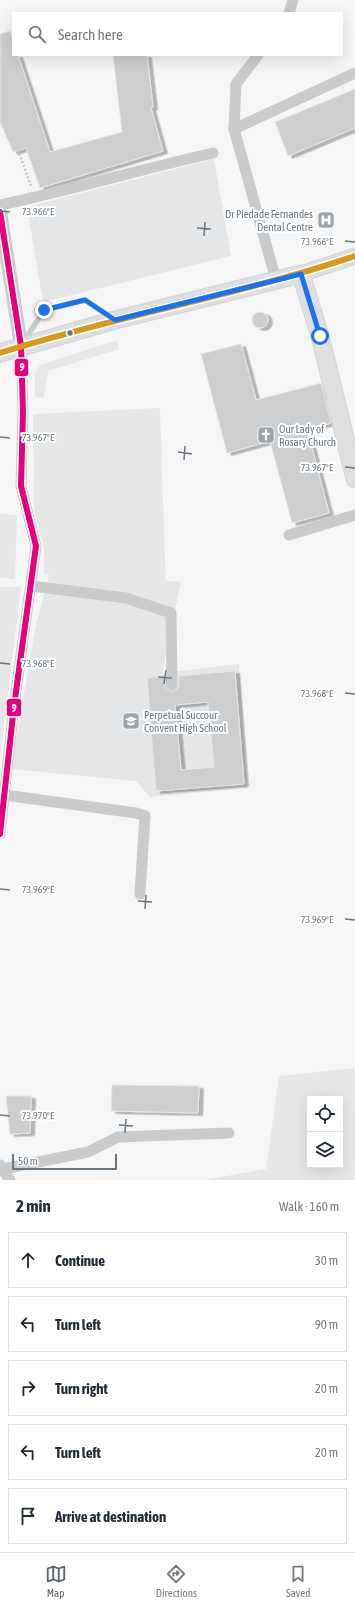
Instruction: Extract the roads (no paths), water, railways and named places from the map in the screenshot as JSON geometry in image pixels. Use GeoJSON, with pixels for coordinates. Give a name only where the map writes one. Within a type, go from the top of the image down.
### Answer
{"type":"FeatureCollection","features":[{"type":"Feature","properties":{"kind":"main road"},"geometry":{"type":"LineString","coordinates":[[0,353],[20,346],[115,320],[301,274],[355,256]]}},
{"type":"Feature","properties":{"kind":"main road"},"geometry":{"type":"LineString","coordinates":[[301,274],[320,336],[354,471]]}},
{"type":"Feature","properties":{"kind":"street"},"geometry":{"type":"LineString","coordinates":[[289,12],[294,0]]}},
{"type":"Feature","properties":{"kind":"street"},"geometry":{"type":"LineString","coordinates":[[257,56],[236,84],[234,129],[276,280]]}},
{"type":"Feature","properties":{"kind":"street"},"geometry":{"type":"LineString","coordinates":[[234,129],[355,73]]}},
{"type":"Feature","properties":{"kind":"street"},"geometry":{"type":"LineString","coordinates":[[0,204],[35,198],[132,172],[212,153]]}},
{"type":"Feature","properties":{"kind":"street"},"geometry":{"type":"LineString","coordinates":[[0,212],[2,241],[20,346],[23,412],[21,486],[36,546],[0,834]]}},
{"type":"Feature","properties":{"kind":"street"},"geometry":{"type":"LineString","coordinates":[[288,535],[355,515]]}},
{"type":"Feature","properties":{"kind":"street"},"geometry":{"type":"LineString","coordinates":[[30,586],[126,598],[171,613],[172,685]]}},
{"type":"Feature","properties":{"kind":"street"},"geometry":{"type":"LineString","coordinates":[[4,794],[136,813],[145,816],[140,894]]}},
{"type":"Feature","properties":{"kind":"street"},"geometry":{"type":"LineString","coordinates":[[10,1180],[1,1167],[88,1152],[118,1137],[229,1133]]}},
{"type":"Feature","properties":{"kind":"lane"},"geometry":{"type":"LineString","coordinates":[[20,346],[44,310],[85,300],[115,320]]}},
{"type":"Feature","properties":{"kind":"place","name":"Dr Piedade Fernandes Dental Centre"},"geometry":{"type":"Point","coordinates":[326,220]}},
{"type":"Feature","properties":{"kind":"place","name":"Our Lady of Rosary Church"},"geometry":{"type":"Point","coordinates":[266,435]}},
{"type":"Feature","properties":{"kind":"place","name":"Perpetual Succour Convent High School"},"geometry":{"type":"Point","coordinates":[131,721]}}]}
